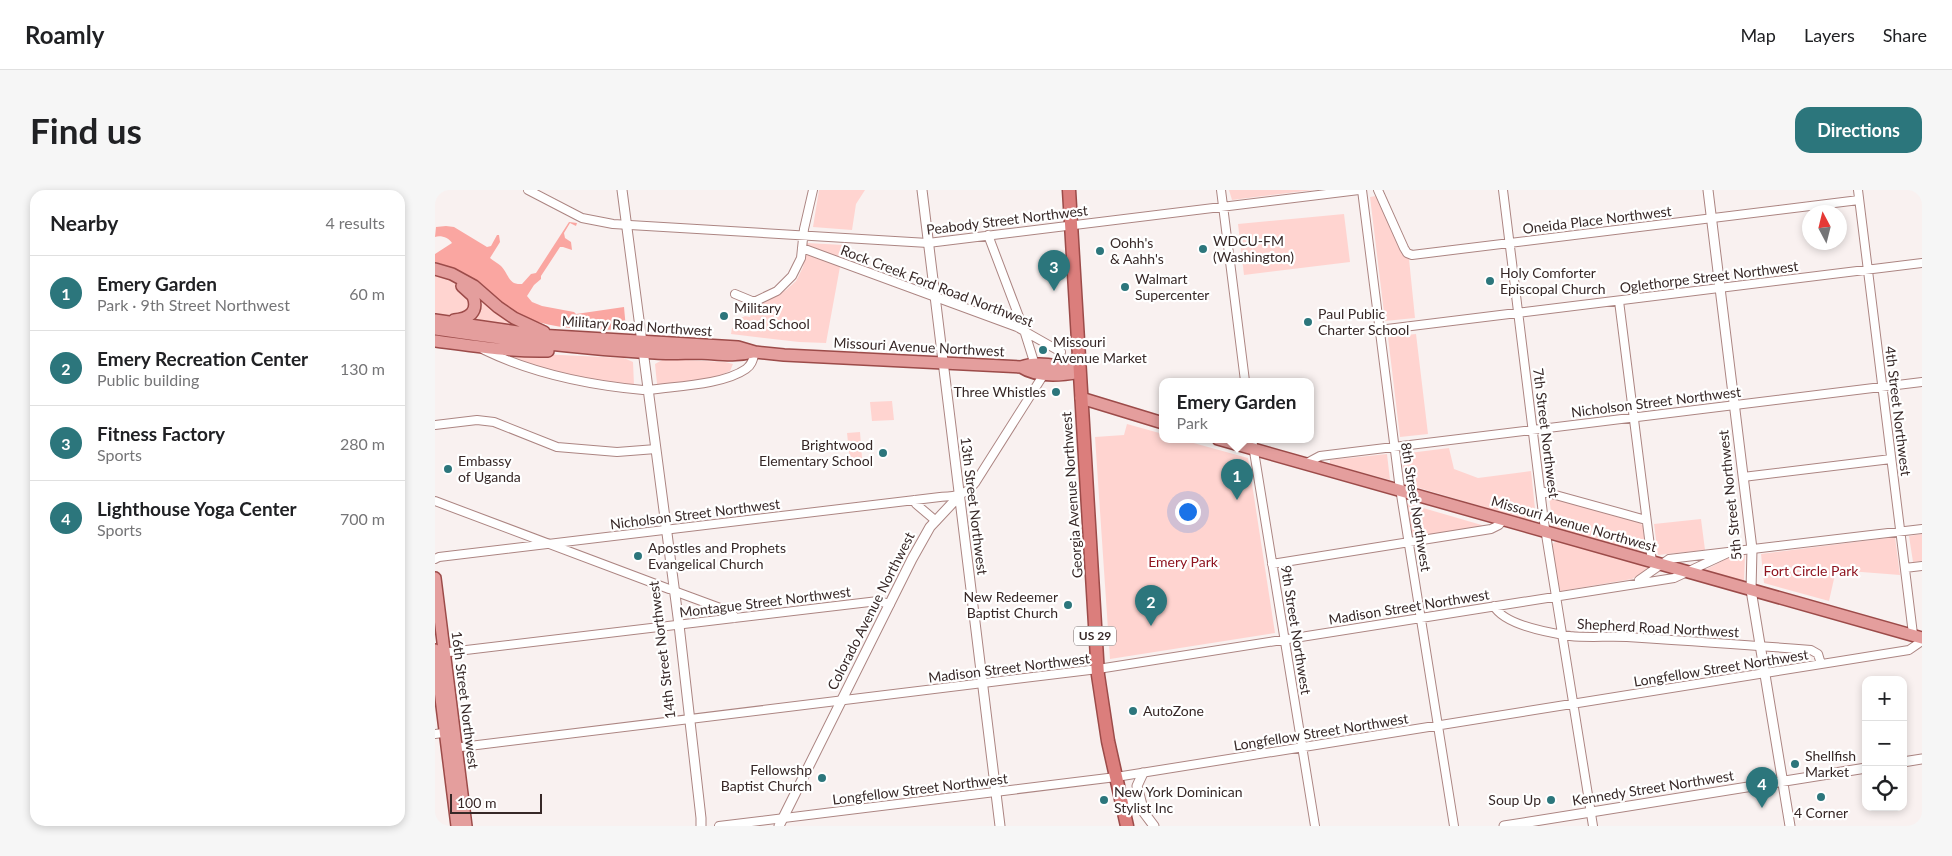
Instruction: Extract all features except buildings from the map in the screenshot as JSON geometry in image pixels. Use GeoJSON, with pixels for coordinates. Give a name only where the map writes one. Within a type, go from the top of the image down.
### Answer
{"type":"FeatureCollection","features":[{"type":"Feature","properties":{"kind":"highway","name":"Georgia Avenue Northwest"},"geometry":{"type":"LineString","coordinates":[[1069,190],[1097,670],[1105,724],[1127,826]]}},
{"type":"Feature","properties":{"kind":"main road"},"geometry":{"type":"LineString","coordinates":[[435,269],[452,274],[474,286],[514,318],[546,333],[558,336]]}},
{"type":"Feature","properties":{"kind":"main road"},"geometry":{"type":"LineString","coordinates":[[435,275],[450,280],[467,290],[473,296],[476,304],[472,314],[466,318],[436,323]]}},
{"type":"Feature","properties":{"kind":"main road","name":"Military Road Northwest"},"geometry":{"type":"LineString","coordinates":[[436,323],[641,346]]}},
{"type":"Feature","properties":{"kind":"main road","name":"Military Road Northwest"},"geometry":{"type":"LineString","coordinates":[[436,323],[540,344],[602,349],[641,346],[738,347],[755,352]]}},
{"type":"Feature","properties":{"kind":"main road"},"geometry":{"type":"LineString","coordinates":[[435,341],[477,347],[530,351],[602,349]]}},
{"type":"Feature","properties":{"kind":"main road","name":"Missouri Avenue Northwest"},"geometry":{"type":"LineString","coordinates":[[755,352],[943,364],[1021,367],[1029,364],[1063,366],[1079,372]]}},
{"type":"Feature","properties":{"kind":"main road","name":"Missouri Avenue Northwest"},"geometry":{"type":"LineString","coordinates":[[1021,367],[1029,372],[1063,376],[1079,372]]}},
{"type":"Feature","properties":{"kind":"main road"},"geometry":{"type":"LineString","coordinates":[[1081,398],[1159,422]]}},
{"type":"Feature","properties":{"kind":"main road","name":"Missouri Avenue Northwest"},"geometry":{"type":"LineString","coordinates":[[1253,444],[1305,464],[1919,638]]}},
{"type":"Feature","properties":{"kind":"main road","name":"16th Street Northwest"},"geometry":{"type":"LineString","coordinates":[[435,578],[437,653],[445,733],[452,748],[465,826]]}},
{"type":"Feature","properties":{"kind":"main road","name":"16th Street Northwest"},"geometry":{"type":"LineString","coordinates":[[452,748],[457,826]]}},
{"type":"Feature","properties":{"kind":"street"},"geometry":{"type":"LineString","coordinates":[[528,190],[582,218],[613,224],[627,224]]}},
{"type":"Feature","properties":{"kind":"street","name":"14th Street Northwest"},"geometry":{"type":"LineString","coordinates":[[622,190],[641,346],[639,363],[646,390],[676,625],[696,820],[700,826]]}},
{"type":"Feature","properties":{"kind":"street"},"geometry":{"type":"LineString","coordinates":[[735,294],[756,301],[777,291],[792,276],[799,264],[813,190]]}},
{"type":"Feature","properties":{"kind":"street","name":"13th Street Northwest"},"geometry":{"type":"LineString","coordinates":[[922,190],[1000,826]]}},
{"type":"Feature","properties":{"kind":"street"},"geometry":{"type":"LineString","coordinates":[[1221,190],[1245,378]]}},
{"type":"Feature","properties":{"kind":"street","name":"Peabody Street Northwest"},"geometry":{"type":"LineString","coordinates":[[627,224],[928,243],[1360,190]]}},
{"type":"Feature","properties":{"kind":"street","name":"8th Street Northwest"},"geometry":{"type":"LineString","coordinates":[[1360,190],[1400,491],[1454,826]]}},
{"type":"Feature","properties":{"kind":"street","name":"Oneida Place Northwest"},"geometry":{"type":"LineString","coordinates":[[1378,190],[1404,248],[1409,254],[1859,200]]}},
{"type":"Feature","properties":{"kind":"street","name":"7th Street Northwest"},"geometry":{"type":"LineString","coordinates":[[1503,190],[1546,532],[1593,826]]}},
{"type":"Feature","properties":{"kind":"street","name":"5th Street Northwest"},"geometry":{"type":"LineString","coordinates":[[1708,190],[1752,549],[1751,590],[1790,826]]}},
{"type":"Feature","properties":{"kind":"street","name":"4th Street Northwest"},"geometry":{"type":"LineString","coordinates":[[1858,190],[1905,568],[1919,638]]}},
{"type":"Feature","properties":{"kind":"street"},"geometry":{"type":"LineString","coordinates":[[988,235],[1024,330],[1035,365]]}},
{"type":"Feature","properties":{"kind":"street","name":"Rock Creek Ford Road Northwest"},"geometry":{"type":"LineString","coordinates":[[802,248],[1024,330],[1061,352]]}},
{"type":"Feature","properties":{"kind":"street","name":"Oglethorpe Street Northwest"},"geometry":{"type":"LineString","coordinates":[[1379,330],[1922,264]]}},
{"type":"Feature","properties":{"kind":"street"},"geometry":{"type":"LineString","coordinates":[[1619,301],[1647,520],[1656,563]]}},
{"type":"Feature","properties":{"kind":"street"},"geometry":{"type":"LineString","coordinates":[[477,347],[505,360],[552,375],[593,384],[646,390],[702,383],[729,376],[747,368],[753,360],[755,352]]}},
{"type":"Feature","properties":{"kind":"street","name":"Colorado Avenue Northwest"},"geometry":{"type":"LineString","coordinates":[[781,822],[926,533],[959,496],[968,491],[975,483],[1044,374]]}},
{"type":"Feature","properties":{"kind":"street","name":"Nicholson Street Northwest"},"geometry":{"type":"LineString","coordinates":[[1305,464],[1319,456],[1922,382]]}},
{"type":"Feature","properties":{"kind":"street"},"geometry":{"type":"LineString","coordinates":[[435,425],[489,420],[557,447],[617,452],[653,450]]}},
{"type":"Feature","properties":{"kind":"street","name":"9th Street Northwest"},"geometry":{"type":"LineString","coordinates":[[1253,444],[1315,826]]}},
{"type":"Feature","properties":{"kind":"street"},"geometry":{"type":"LineString","coordinates":[[1743,477],[1891,459]]}},
{"type":"Feature","properties":{"kind":"street"},"geometry":{"type":"LineString","coordinates":[[1541,491],[1647,520]]}},
{"type":"Feature","properties":{"kind":"street","name":"Nicholson Street Northwest"},"geometry":{"type":"LineString","coordinates":[[435,559],[439,557],[959,496]]}},
{"type":"Feature","properties":{"kind":"street"},"geometry":{"type":"LineString","coordinates":[[914,500],[916,504],[936,521]]}},
{"type":"Feature","properties":{"kind":"street"},"geometry":{"type":"LineString","coordinates":[[435,501],[731,612],[735,618]]}},
{"type":"Feature","properties":{"kind":"street"},"geometry":{"type":"LineString","coordinates":[[1272,564],[1491,529],[1503,520]]}},
{"type":"Feature","properties":{"kind":"street","name":"Madison Street Northwest"},"geometry":{"type":"LineString","coordinates":[[1630,584],[1645,578],[1656,563],[1677,558],[1922,529]]}},
{"type":"Feature","properties":{"kind":"street","name":"Madison Street Northwest"},"geometry":{"type":"LineString","coordinates":[[452,748],[1097,670],[1677,578],[1730,552]]}},
{"type":"Feature","properties":{"kind":"street"},"geometry":{"type":"LineString","coordinates":[[1905,568],[1922,566]]}},
{"type":"Feature","properties":{"kind":"street","name":"Montague Street Northwest"},"geometry":{"type":"LineString","coordinates":[[437,653],[878,601],[890,604]]}},
{"type":"Feature","properties":{"kind":"street","name":"Shepherd Road Northwest"},"geometry":{"type":"LineString","coordinates":[[1494,606],[1501,616],[1511,621],[1562,634],[1811,650],[1817,654],[1821,664]]}},
{"type":"Feature","properties":{"kind":"street","name":"Longfellow Street Northwest"},"geometry":{"type":"LineString","coordinates":[[719,826],[781,822],[1143,773],[1909,650],[1919,638]]}},
{"type":"Feature","properties":{"kind":"street"},"geometry":{"type":"LineString","coordinates":[[1907,761],[1922,759]]}},
{"type":"Feature","properties":{"kind":"street","name":"Kennedy Street Northwest"},"geometry":{"type":"LineString","coordinates":[[1504,826],[1862,769]]}},
{"type":"Feature","properties":{"kind":"street"},"geometry":{"type":"LineString","coordinates":[[1143,773],[1137,786],[1144,812]]}},
{"type":"Feature","properties":{"kind":"street"},"geometry":{"type":"LineString","coordinates":[[1120,797],[1135,804],[1144,812],[1154,826]]}},
{"type":"Feature","properties":{"kind":"green space"},"geometry":{"type":"Polygon","coordinates":[[[819,190],[865,190],[856,204],[852,230],[813,227],[819,190]]]}},
{"type":"Feature","properties":{"kind":"green space"},"geometry":{"type":"Polygon","coordinates":[[[1229,190],[1313,190],[1232,200],[1229,190]]]}},
{"type":"Feature","properties":{"kind":"green space"},"geometry":{"type":"Polygon","coordinates":[[[1376,196],[1398,246],[1409,259],[1415,318],[1385,321],[1370,197],[1376,196]]]}},
{"type":"Feature","properties":{"kind":"green space"},"geometry":{"type":"Polygon","coordinates":[[[1344,214],[1350,262],[1244,275],[1238,224],[1344,214]]]}},
{"type":"Feature","properties":{"kind":"green space"},"geometry":{"type":"Polygon","coordinates":[[[807,243],[844,245],[826,343],[799,342],[731,334],[732,328],[736,327],[739,319],[745,316],[750,317],[753,309],[786,290],[796,281],[803,267],[807,243]]]}},
{"type":"Feature","properties":{"kind":"green space"},"geometry":{"type":"Polygon","coordinates":[[[435,272],[460,281],[531,330],[435,315],[435,272]]]}},
{"type":"Feature","properties":{"kind":"green space"},"geometry":{"type":"Polygon","coordinates":[[[1416,334],[1428,434],[1400,437],[1388,337],[1416,334]]]}},
{"type":"Feature","properties":{"kind":"green space"},"geometry":{"type":"Polygon","coordinates":[[[496,352],[624,358],[633,362],[634,385],[581,379],[564,375],[529,365],[496,352]]]}},
{"type":"Feature","properties":{"kind":"green space"},"geometry":{"type":"Polygon","coordinates":[[[664,359],[733,364],[730,371],[704,380],[657,384],[655,364],[664,359]]]}},
{"type":"Feature","properties":{"kind":"green space"},"geometry":{"type":"Polygon","coordinates":[[[892,401],[894,420],[872,421],[870,402],[892,401]]]}},
{"type":"Feature","properties":{"kind":"green space","name":"Emery Park"},"geometry":{"type":"Polygon","coordinates":[[[1127,424],[1159,433],[1159,443],[1194,443],[1248,458],[1275,633],[1110,659],[1095,437],[1124,435],[1127,424]]]}},
{"type":"Feature","properties":{"kind":"green space"},"geometry":{"type":"Polygon","coordinates":[[[860,432],[862,458],[850,460],[847,433],[860,432]]]}},
{"type":"Feature","properties":{"kind":"green space"},"geometry":{"type":"Polygon","coordinates":[[[1449,448],[1454,469],[1478,478],[1531,471],[1536,518],[1531,521],[1409,485],[1405,479],[1401,454],[1449,448]]]}},
{"type":"Feature","properties":{"kind":"green space"},"geometry":{"type":"Polygon","coordinates":[[[1387,454],[1390,480],[1330,464],[1330,460],[1387,454]]]}},
{"type":"Feature","properties":{"kind":"green space"},"geometry":{"type":"Polygon","coordinates":[[[1549,496],[1639,522],[1643,526],[1645,546],[1640,551],[1553,528],[1549,496]]]}},
{"type":"Feature","properties":{"kind":"green space"},"geometry":{"type":"Polygon","coordinates":[[[1406,503],[1485,526],[1412,537],[1406,503]]]}},
{"type":"Feature","properties":{"kind":"green space"},"geometry":{"type":"Polygon","coordinates":[[[1701,519],[1705,550],[1658,555],[1654,524],[1701,519]]]}},
{"type":"Feature","properties":{"kind":"green space"},"geometry":{"type":"Polygon","coordinates":[[[1922,534],[1922,561],[1913,562],[1909,536],[1922,534]]]}},
{"type":"Feature","properties":{"kind":"green space","name":"Fort Circle Park"},"geometry":{"type":"Polygon","coordinates":[[[1895,537],[1900,575],[1836,570],[1829,601],[1764,583],[1761,554],[1895,537]]]}},
{"type":"Feature","properties":{"kind":"green space"},"geometry":{"type":"Polygon","coordinates":[[[1557,541],[1645,566],[1648,569],[1632,579],[1561,591],[1559,589],[1552,544],[1557,541]]]}},
{"type":"Feature","properties":{"kind":"green space"},"geometry":{"type":"Polygon","coordinates":[[[1745,555],[1744,581],[1705,570],[1728,558],[1745,555]]]}},
{"type":"Feature","properties":{"kind":"shaded area"},"geometry":{"type":"Polygon","coordinates":[[[569,222],[577,223],[576,226],[570,223],[564,233],[565,238],[571,242],[572,250],[560,247],[541,276],[541,279],[534,285],[527,296],[532,302],[542,306],[576,314],[624,307],[626,329],[569,328],[536,321],[505,306],[472,277],[435,262],[435,254],[452,243],[445,237],[435,237],[436,227],[454,227],[487,247],[491,246],[497,235],[499,235],[500,242],[490,258],[504,269],[511,281],[522,284],[531,274],[536,273],[569,222]]]}},
{"type":"Feature","properties":{"kind":"place","name":"WDCU-FM (Washington)"},"geometry":{"type":"Point","coordinates":[1203,249]}},
{"type":"Feature","properties":{"kind":"place","name":"Oohh's & Aahh's"},"geometry":{"type":"Point","coordinates":[1100,251]}},
{"type":"Feature","properties":{"kind":"place","name":"Holy Comforter Episcopal Church"},"geometry":{"type":"Point","coordinates":[1490,281]}},
{"type":"Feature","properties":{"kind":"place","name":"Walmart Supercenter"},"geometry":{"type":"Point","coordinates":[1125,287]}},
{"type":"Feature","properties":{"kind":"place","name":"Fitness Factory"},"geometry":{"type":"Point","coordinates":[1054,291]}},
{"type":"Feature","properties":{"kind":"place","name":"Military Road School"},"geometry":{"type":"Point","coordinates":[724,316]}},
{"type":"Feature","properties":{"kind":"place","name":"Paul Public Charter School"},"geometry":{"type":"Point","coordinates":[1308,322]}},
{"type":"Feature","properties":{"kind":"place","name":"Missouri Avenue Market"},"geometry":{"type":"Point","coordinates":[1043,350]}},
{"type":"Feature","properties":{"kind":"place","name":"Three Whistles"},"geometry":{"type":"Point","coordinates":[1056,392]}},
{"type":"Feature","properties":{"kind":"place","name":"Brightwood Elementary School"},"geometry":{"type":"Point","coordinates":[883,453]}},
{"type":"Feature","properties":{"kind":"place","name":"Embassy of Uganda"},"geometry":{"type":"Point","coordinates":[448,469]}},
{"type":"Feature","properties":{"kind":"place","name":"Emery Garden"},"geometry":{"type":"Point","coordinates":[1237,500]}},
{"type":"Feature","properties":{"kind":"place","name":"Apostles and Prophets Evangelical Church"},"geometry":{"type":"Point","coordinates":[638,556]}},
{"type":"Feature","properties":{"kind":"place","name":"New Redeemer Baptist Church"},"geometry":{"type":"Point","coordinates":[1068,605]}},
{"type":"Feature","properties":{"kind":"place","name":"Emery Recreation Center"},"geometry":{"type":"Point","coordinates":[1151,626]}},
{"type":"Feature","properties":{"kind":"place","name":"AutoZone"},"geometry":{"type":"Point","coordinates":[1133,711]}},
{"type":"Feature","properties":{"kind":"place","name":"Shellfish Market"},"geometry":{"type":"Point","coordinates":[1795,764]}},
{"type":"Feature","properties":{"kind":"place","name":"Fellowshp Baptist Church"},"geometry":{"type":"Point","coordinates":[822,778]}},
{"type":"Feature","properties":{"kind":"place","name":"4 Corner"},"geometry":{"type":"Point","coordinates":[1821,797]}},
{"type":"Feature","properties":{"kind":"place","name":"New York Dominican Stylist Inc"},"geometry":{"type":"Point","coordinates":[1104,800]}},
{"type":"Feature","properties":{"kind":"place","name":"Soup Up"},"geometry":{"type":"Point","coordinates":[1551,800]}},
{"type":"Feature","properties":{"kind":"place","name":"Lighthouse Yoga Center"},"geometry":{"type":"Point","coordinates":[1762,808]}}]}
